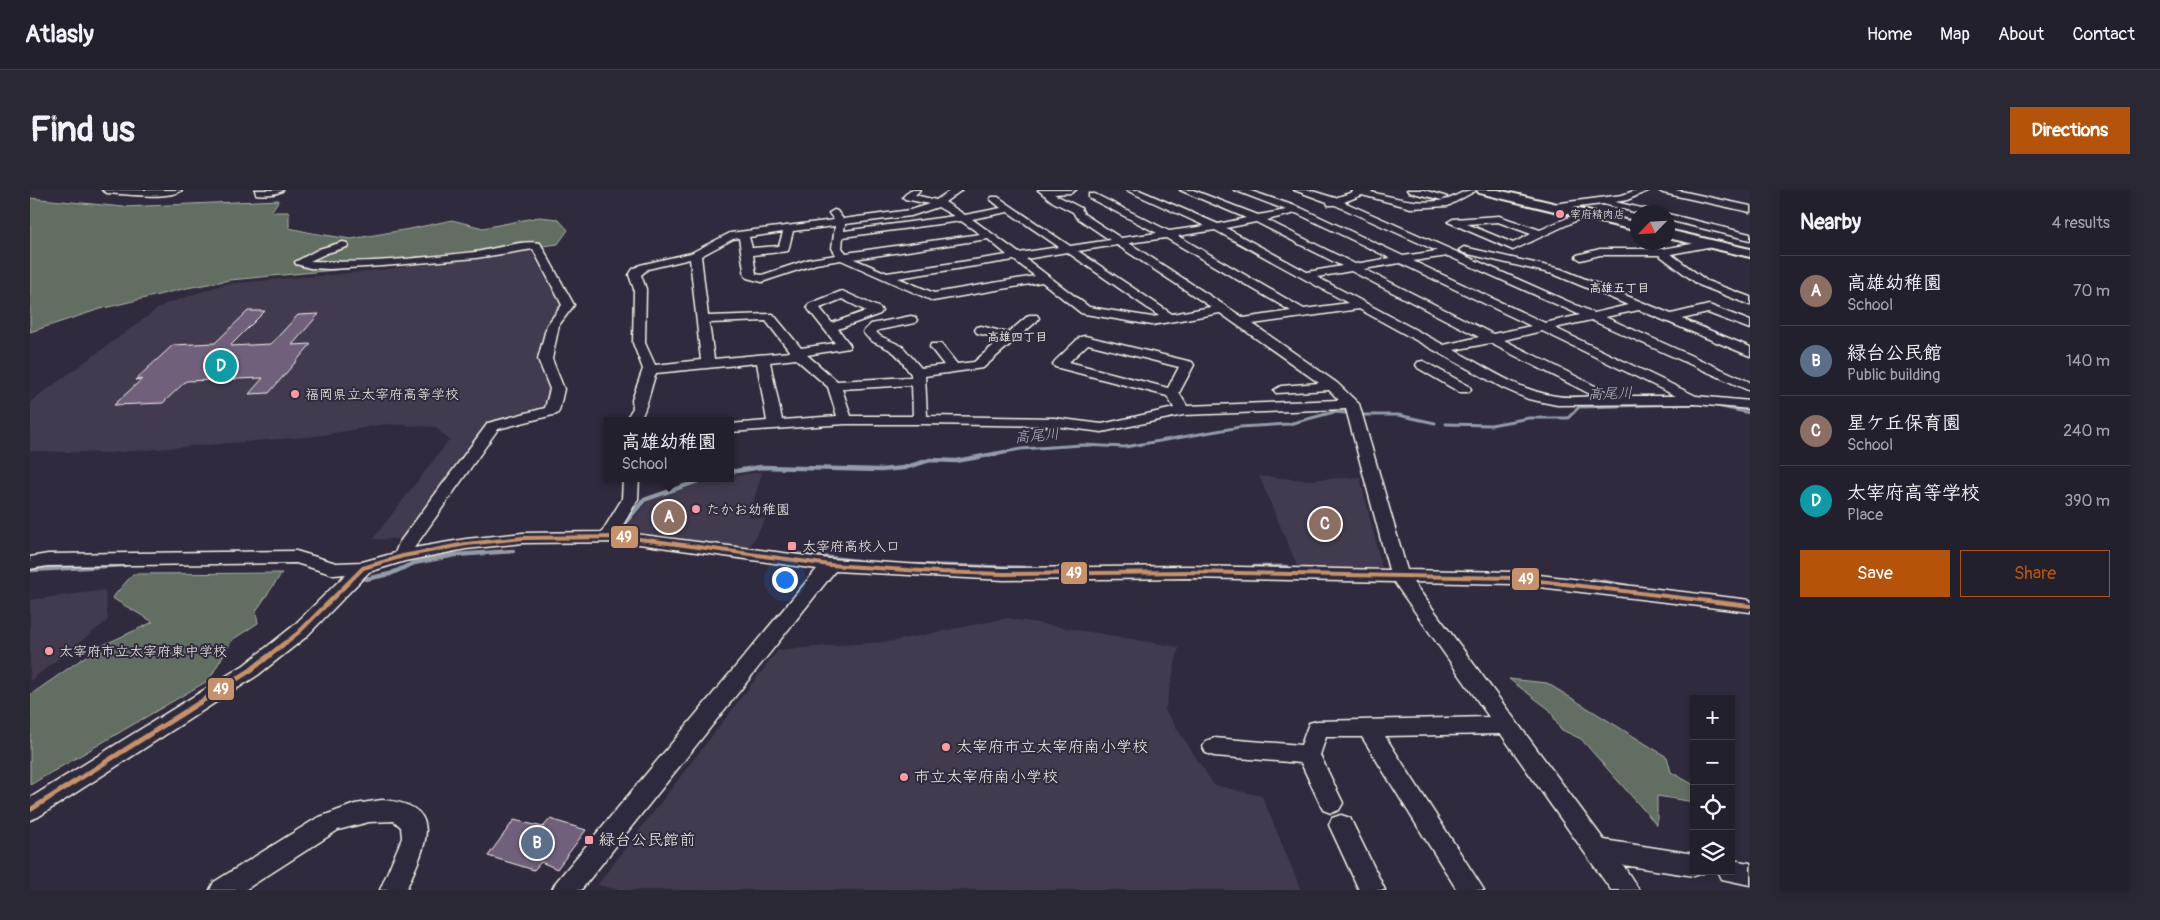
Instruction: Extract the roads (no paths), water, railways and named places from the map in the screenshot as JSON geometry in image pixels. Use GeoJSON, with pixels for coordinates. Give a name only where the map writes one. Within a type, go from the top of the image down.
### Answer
{"type":"FeatureCollection","features":[{"type":"Feature","properties":{"kind":"main road"},"geometry":{"type":"LineString","coordinates":[[1482,190],[1630,225]]}},
{"type":"Feature","properties":{"kind":"main road"},"geometry":{"type":"LineString","coordinates":[[1675,236],[1750,253]]}},
{"type":"Feature","properties":{"kind":"street"},"geometry":{"type":"LineString","coordinates":[[107,190],[148,194],[177,190]]}},
{"type":"Feature","properties":{"kind":"street"},"geometry":{"type":"LineString","coordinates":[[260,190],[259,192],[278,190]]}},
{"type":"Feature","properties":{"kind":"street"},"geometry":{"type":"LineString","coordinates":[[915,190],[908,197],[939,203],[963,218],[1017,256],[1085,310],[1152,321],[1222,309]]}},
{"type":"Feature","properties":{"kind":"street"},"geometry":{"type":"LineString","coordinates":[[634,417],[640,408],[639,400],[650,369],[639,343],[640,290],[635,275],[637,271],[644,267],[696,254],[728,236],[789,228],[837,217],[911,213],[939,203],[957,190]]}},
{"type":"Feature","properties":{"kind":"street"},"geometry":{"type":"LineString","coordinates":[[1045,191],[1071,190]]}},
{"type":"Feature","properties":{"kind":"street"},"geometry":{"type":"LineString","coordinates":[[1131,190],[1216,227],[1308,275],[1508,385],[1533,396],[1557,401],[1695,400],[1750,405]]}},
{"type":"Feature","properties":{"kind":"street"},"geometry":{"type":"LineString","coordinates":[[1185,190],[1258,219],[1493,337],[1613,400]]}},
{"type":"Feature","properties":{"kind":"street"},"geometry":{"type":"LineString","coordinates":[[1239,190],[1297,210],[1695,400]]}},
{"type":"Feature","properties":{"kind":"street"},"geometry":{"type":"LineString","coordinates":[[1299,190],[1337,202],[1750,387]]}},
{"type":"Feature","properties":{"kind":"street"},"geometry":{"type":"LineString","coordinates":[[1412,190],[1452,200]]}},
{"type":"Feature","properties":{"kind":"street"},"geometry":{"type":"LineString","coordinates":[[886,276],[1216,227],[1337,202],[1361,191],[1411,205],[1448,203],[1472,190]]}},
{"type":"Feature","properties":{"kind":"street"},"geometry":{"type":"LineString","coordinates":[[1553,207],[1624,198],[1645,190]]}},
{"type":"Feature","properties":{"kind":"street"},"geometry":{"type":"LineString","coordinates":[[1663,190],[1750,210]]}},
{"type":"Feature","properties":{"kind":"street"},"geometry":{"type":"LineString","coordinates":[[1675,208],[1702,199],[1717,190]]}},
{"type":"Feature","properties":{"kind":"street"},"geometry":{"type":"LineString","coordinates":[[1045,191],[1056,200],[1085,209]]}},
{"type":"Feature","properties":{"kind":"street"},"geometry":{"type":"LineString","coordinates":[[1302,313],[1095,193],[1079,215],[1242,322],[1332,386],[1352,404],[1400,577],[1626,890]]}},
{"type":"Feature","properties":{"kind":"street"},"geometry":{"type":"LineString","coordinates":[[995,200],[1170,318]]}},
{"type":"Feature","properties":{"kind":"street"},"geometry":{"type":"LineString","coordinates":[[1601,201],[1630,208]]}},
{"type":"Feature","properties":{"kind":"street"},"geometry":{"type":"LineString","coordinates":[[839,235],[963,218],[1010,209]]}},
{"type":"Feature","properties":{"kind":"street"},"geometry":{"type":"LineString","coordinates":[[1709,227],[1730,220],[1750,210]]}},
{"type":"Feature","properties":{"kind":"street"},"geometry":{"type":"LineString","coordinates":[[1540,234],[1499,219],[1453,222],[1513,247],[1583,214]]}},
{"type":"Feature","properties":{"kind":"street"},"geometry":{"type":"LineString","coordinates":[[837,217],[839,235],[837,248],[844,258],[933,297],[1045,278]]}},
{"type":"Feature","properties":{"kind":"street"},"geometry":{"type":"LineString","coordinates":[[1675,219],[1750,237]]}},
{"type":"Feature","properties":{"kind":"street"},"geometry":{"type":"LineString","coordinates":[[747,252],[784,249],[789,228]]}},
{"type":"Feature","properties":{"kind":"street"},"geometry":{"type":"LineString","coordinates":[[744,235],[751,276],[762,279],[814,261],[990,236]]}},
{"type":"Feature","properties":{"kind":"street"},"geometry":{"type":"LineString","coordinates":[[1427,242],[1557,271],[1750,352]]}},
{"type":"Feature","properties":{"kind":"street"},"geometry":{"type":"LineString","coordinates":[[1581,257],[1600,252],[1662,252],[1709,244]]}},
{"type":"Feature","properties":{"kind":"street"},"geometry":{"type":"LineString","coordinates":[[343,245],[323,250],[300,262],[303,265],[321,266],[359,264],[475,255],[536,245],[568,305],[553,324],[545,359],[557,389],[552,411],[492,426],[404,547],[404,556]]}},
{"type":"Feature","properties":{"kind":"street"},"geometry":{"type":"LineString","coordinates":[[1308,275],[1462,249]]}},
{"type":"Feature","properties":{"kind":"street"},"geometry":{"type":"LineString","coordinates":[[1662,252],[1703,283],[1750,301]]}},
{"type":"Feature","properties":{"kind":"street"},"geometry":{"type":"LineString","coordinates":[[696,254],[708,364]]}},
{"type":"Feature","properties":{"kind":"street"},"geometry":{"type":"LineString","coordinates":[[1242,322],[1360,305]]}},
{"type":"Feature","properties":{"kind":"street"},"geometry":{"type":"LineString","coordinates":[[1442,349],[1640,306]]}},
{"type":"Feature","properties":{"kind":"street"},"geometry":{"type":"LineString","coordinates":[[1671,318],[1709,309],[1750,325]]}},
{"type":"Feature","properties":{"kind":"street"},"geometry":{"type":"LineString","coordinates":[[704,320],[769,317],[798,354],[834,385],[845,420]]}},
{"type":"Feature","properties":{"kind":"street"},"geometry":{"type":"LineString","coordinates":[[834,385],[918,377],[953,368],[978,365],[1033,318]]}},
{"type":"Feature","properties":{"kind":"street"},"geometry":{"type":"LineString","coordinates":[[911,320],[875,327],[869,332],[875,339],[897,349],[918,377],[920,420]]}},
{"type":"Feature","properties":{"kind":"street"},"geometry":{"type":"LineString","coordinates":[[650,369],[763,359],[844,345],[830,328]]}},
{"type":"Feature","properties":{"kind":"street"},"geometry":{"type":"LineString","coordinates":[[981,330],[1009,337]]}},
{"type":"Feature","properties":{"kind":"street"},"geometry":{"type":"LineString","coordinates":[[1172,393],[1187,365],[1085,340],[1060,364],[1172,393],[1183,411]]}},
{"type":"Feature","properties":{"kind":"street"},"geometry":{"type":"LineString","coordinates":[[936,347],[953,368]]}},
{"type":"Feature","properties":{"kind":"street"},"geometry":{"type":"LineString","coordinates":[[763,359],[775,424]]}},
{"type":"Feature","properties":{"kind":"street"},"geometry":{"type":"LineString","coordinates":[[1423,366],[1464,389]]}},
{"type":"Feature","properties":{"kind":"street"},"geometry":{"type":"LineString","coordinates":[[1281,390],[1332,386]]}},
{"type":"Feature","properties":{"kind":"street"},"geometry":{"type":"LineString","coordinates":[[734,428],[845,420],[920,420],[1054,422],[1102,428],[1183,411],[1352,404]]}},
{"type":"Feature","properties":{"kind":"street"},"geometry":{"type":"LineString","coordinates":[[608,536],[630,499],[631,482]]}},
{"type":"Feature","properties":{"kind":"street"},"geometry":{"type":"LineString","coordinates":[[30,563],[48,560],[296,557],[334,569],[363,568],[404,556],[466,544],[514,539],[608,536],[640,538],[830,565],[1004,574],[1189,572],[1513,578],[1750,606]]}},
{"type":"Feature","properties":{"kind":"street"},"geometry":{"type":"LineString","coordinates":[[566,890],[830,565]]}},
{"type":"Feature","properties":{"kind":"street"},"geometry":{"type":"LineString","coordinates":[[30,810],[251,670],[299,632],[363,568]]}},
{"type":"Feature","properties":{"kind":"street"},"geometry":{"type":"LineString","coordinates":[[1372,890],[1310,755],[1317,729],[1506,725]]}},
{"type":"Feature","properties":{"kind":"street"},"geometry":{"type":"LineString","coordinates":[[1368,728],[1472,890]]}},
{"type":"Feature","properties":{"kind":"street"},"geometry":{"type":"LineString","coordinates":[[1214,747],[1310,755]]}},
{"type":"Feature","properties":{"kind":"street"},"geometry":{"type":"LineString","coordinates":[[223,890],[332,821],[361,813],[388,810],[399,811],[409,816],[415,834],[393,890]]}},
{"type":"Feature","properties":{"kind":"street"},"geometry":{"type":"LineString","coordinates":[[1598,850],[1690,864]]}},
{"type":"Feature","properties":{"kind":"street"},"geometry":{"type":"LineString","coordinates":[[1735,872],[1750,874]]}},
{"type":"Feature","properties":{"kind":"waterway","name":"高尾川"},"geometry":{"type":"LineString","coordinates":[[1446,424],[1491,425],[1529,418],[1568,418],[1579,407],[1689,404]]}},
{"type":"Feature","properties":{"kind":"waterway","name":"高尾川"},"geometry":{"type":"LineString","coordinates":[[1712,405],[1750,413]]}},
{"type":"Feature","properties":{"kind":"waterway","name":"高尾川"},"geometry":{"type":"LineString","coordinates":[[999,453],[1021,449],[1082,445],[1125,447],[1240,427],[1289,424],[1334,412],[1346,413]]}},
{"type":"Feature","properties":{"kind":"waterway","name":"高尾川"},"geometry":{"type":"LineString","coordinates":[[1364,415],[1398,415],[1435,423]]}},
{"type":"Feature","properties":{"kind":"waterway","name":"高尾川"},"geometry":{"type":"LineString","coordinates":[[734,471],[761,467],[881,470],[904,468],[930,460],[956,461],[1006,452]]}},
{"type":"Feature","properties":{"kind":"waterway","name":"高尾川"},"geometry":{"type":"LineString","coordinates":[[619,530],[644,500],[696,482]]}},
{"type":"Feature","properties":{"kind":"waterway"},"geometry":{"type":"LineString","coordinates":[[366,579],[390,574],[414,563],[455,555],[513,551]]}},
{"type":"Feature","properties":{"kind":"waterway"},"geometry":{"type":"LineString","coordinates":[[793,554],[857,561]]}},
{"type":"Feature","properties":{"kind":"waterway"},"geometry":{"type":"LineString","coordinates":[[30,570],[125,565]]}},
{"type":"Feature","properties":{"kind":"waterway"},"geometry":{"type":"LineString","coordinates":[[914,565],[1024,568]]}},
{"type":"Feature","properties":{"kind":"waterway"},"geometry":{"type":"LineString","coordinates":[[1253,567],[1287,567]]}},
{"type":"Feature","properties":{"kind":"waterway"},"geometry":{"type":"LineString","coordinates":[[1592,580],[1628,586]]}},
{"type":"Feature","properties":{"kind":"place","name":"宰府精肉店"},"geometry":{"type":"Point","coordinates":[1560,214]}},
{"type":"Feature","properties":{"kind":"place","name":"太宰府高等学校"},"geometry":{"type":"Point","coordinates":[221,366]}},
{"type":"Feature","properties":{"kind":"place","name":"福岡県立太宰府高等学校"},"geometry":{"type":"Point","coordinates":[295,394]}},
{"type":"Feature","properties":{"kind":"place","name":"たかお幼稚園"},"geometry":{"type":"Point","coordinates":[696,509]}},
{"type":"Feature","properties":{"kind":"place","name":"高雄幼稚園"},"geometry":{"type":"Point","coordinates":[669,517]}},
{"type":"Feature","properties":{"kind":"place","name":"星ケ丘保育園"},"geometry":{"type":"Point","coordinates":[1325,524]}},
{"type":"Feature","properties":{"kind":"place","name":"太宰府高校入口"},"geometry":{"type":"Point","coordinates":[792,546]}},
{"type":"Feature","properties":{"kind":"place","name":"太宰府市立太宰府東中学校"},"geometry":{"type":"Point","coordinates":[49,651]}},
{"type":"Feature","properties":{"kind":"place","name":"太宰府市立太宰府南小学校"},"geometry":{"type":"Point","coordinates":[946,747]}},
{"type":"Feature","properties":{"kind":"place","name":"市立太宰府南小学校"},"geometry":{"type":"Point","coordinates":[904,777]}},
{"type":"Feature","properties":{"kind":"place","name":"緑台公民館前"},"geometry":{"type":"Point","coordinates":[589,840]}},
{"type":"Feature","properties":{"kind":"place","name":"緑台公民館"},"geometry":{"type":"Point","coordinates":[537,843]}},
{"type":"Feature","properties":{"kind":"district","name":"高雄五丁目"},"geometry":{"type":"Point","coordinates":[1619,288]}},
{"type":"Feature","properties":{"kind":"district","name":"高雄四丁目"},"geometry":{"type":"Point","coordinates":[1017,337]}}]}
